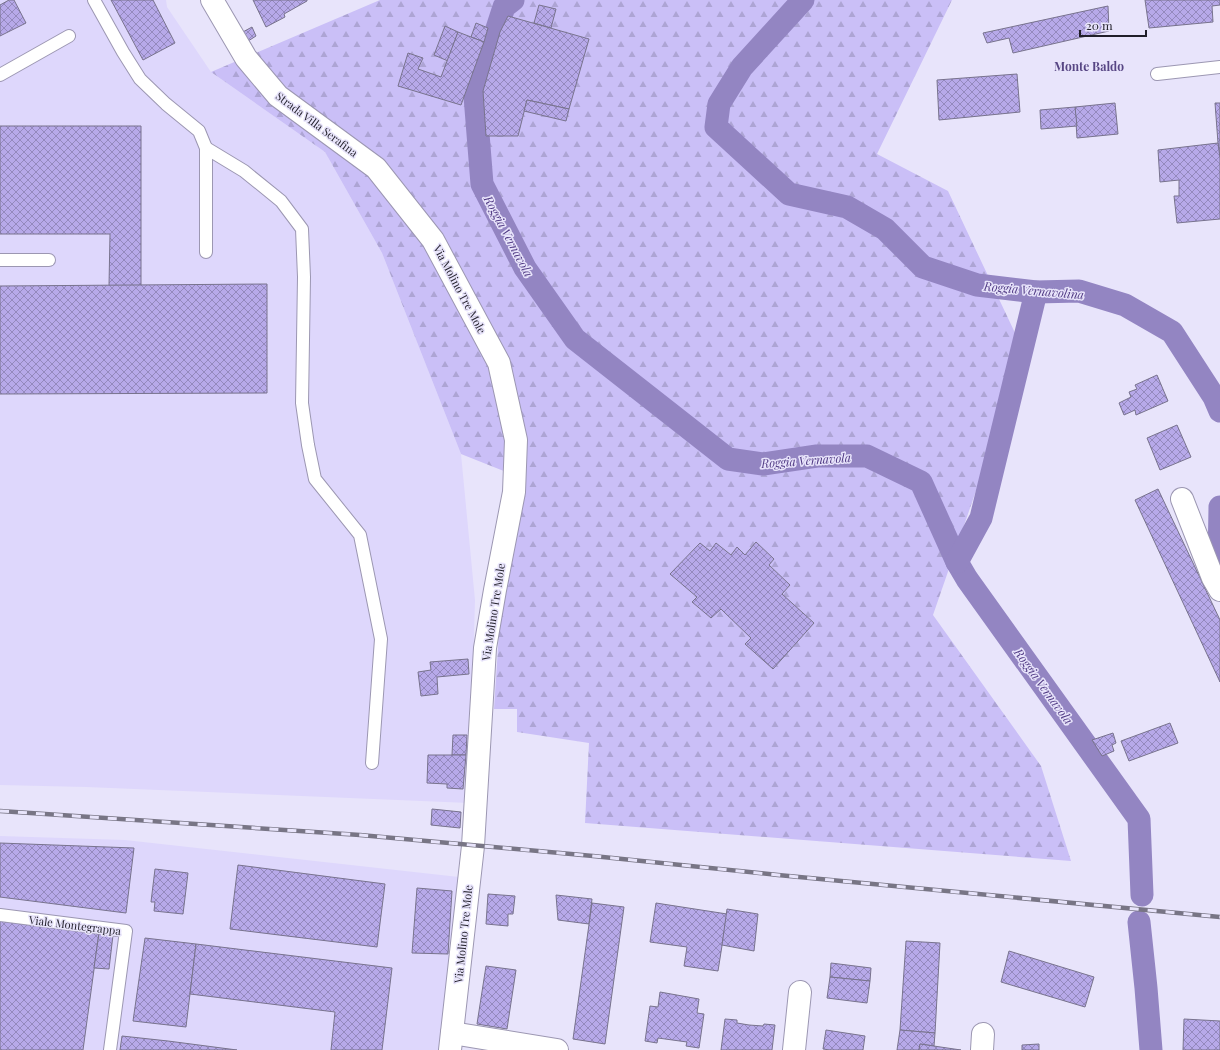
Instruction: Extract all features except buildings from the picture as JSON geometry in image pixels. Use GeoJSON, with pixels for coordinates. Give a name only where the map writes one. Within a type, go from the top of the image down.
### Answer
{"type":"FeatureCollection","features":[{"type":"Feature","properties":{"kind":"street","name":"Strada Villa Serafina"},"geometry":{"type":"LineString","coordinates":[[212,0],[246,58],[278,96],[376,168],[433,240]]}},
{"type":"Feature","properties":{"kind":"street","name":"Via Molino Tre Mole"},"geometry":{"type":"LineString","coordinates":[[433,240],[499,363],[516,440],[514,492],[485,648],[473,846],[451,1042]]}},
{"type":"Feature","properties":{"kind":"street"},"geometry":{"type":"LineString","coordinates":[[1182,499],[1213,578],[1220,590]]}},
{"type":"Feature","properties":{"kind":"street"},"geometry":{"type":"LineString","coordinates":[[794,1050],[800,992]]}},
{"type":"Feature","properties":{"kind":"street"},"geometry":{"type":"LineString","coordinates":[[451,1042],[556,1050]]}},
{"type":"Feature","properties":{"kind":"lane"},"geometry":{"type":"LineString","coordinates":[[94,0],[140,79],[166,104],[199,131],[206,148],[206,252]]}},
{"type":"Feature","properties":{"kind":"lane"},"geometry":{"type":"LineString","coordinates":[[0,75],[69,36]]}},
{"type":"Feature","properties":{"kind":"lane"},"geometry":{"type":"LineString","coordinates":[[1157,74],[1220,67]]}},
{"type":"Feature","properties":{"kind":"lane"},"geometry":{"type":"LineString","coordinates":[[206,148],[244,172],[280,201],[302,229],[304,276],[302,403],[308,445],[315,479],[360,535],[381,639],[372,763]]}},
{"type":"Feature","properties":{"kind":"lane"},"geometry":{"type":"LineString","coordinates":[[0,260],[49,260]]}},
{"type":"Feature","properties":{"kind":"lane","name":"Viale Montegrappa"},"geometry":{"type":"LineString","coordinates":[[0,916],[126,931],[110,1050]]}},
{"type":"Feature","properties":{"kind":"shaded area"},"geometry":{"type":"Polygon","coordinates":[[[0,0],[166,0],[167,7],[211,72],[325,152],[382,253],[461,454],[475,600],[469,803],[86,787],[0,785],[0,0]]]}},
{"type":"Feature","properties":{"kind":"shaded area"},"geometry":{"type":"Polygon","coordinates":[[[0,836],[125,840],[459,877],[446,1050],[0,1050],[0,836]]]}},
{"type":"Feature","properties":{"kind":"green space"},"geometry":{"type":"Polygon","coordinates":[[[380,0],[952,0],[877,154],[948,191],[1024,352],[933,615],[1041,766],[1071,861],[585,823],[589,743],[517,732],[517,709],[494,709],[501,602],[524,479],[461,454],[382,253],[325,152],[211,72],[380,0]]]}},
{"type":"Feature","properties":{"kind":"waterway","name":"Roggia Vernavola"},"geometry":{"type":"LineString","coordinates":[[513,0],[504,7],[475,96],[482,184],[525,268],[575,339],[728,459],[763,464],[817,456],[867,456],[921,482],[957,562],[967,579],[1139,819],[1142,895]]}},
{"type":"Feature","properties":{"kind":"waterway","name":"Roggia Vernavolina"},"geometry":{"type":"LineString","coordinates":[[803,0],[742,67],[719,104],[716,127],[789,194],[847,207],[885,229],[923,267],[977,285],[1036,292],[1079,291],[1125,305],[1172,332],[1214,397],[1220,411]]}},
{"type":"Feature","properties":{"kind":"waterway"},"geometry":{"type":"LineString","coordinates":[[957,562],[981,518],[1036,292]]}},
{"type":"Feature","properties":{"kind":"waterway","name":"Roggia Vernavolina"},"geometry":{"type":"LineString","coordinates":[[1220,507],[1220,566]]}},
{"type":"Feature","properties":{"kind":"waterway","name":"Roggia Vernavola"},"geometry":{"type":"LineString","coordinates":[[1139,922],[1151,1050]]}},
{"type":"Feature","properties":{"kind":"railway"},"geometry":{"type":"LineString","coordinates":[[0,811],[360,835],[593,856],[1220,917]]}},
{"type":"Feature","properties":{"kind":"district","name":"Monte Baldo"},"geometry":{"type":"Point","coordinates":[1089,66]}}]}
